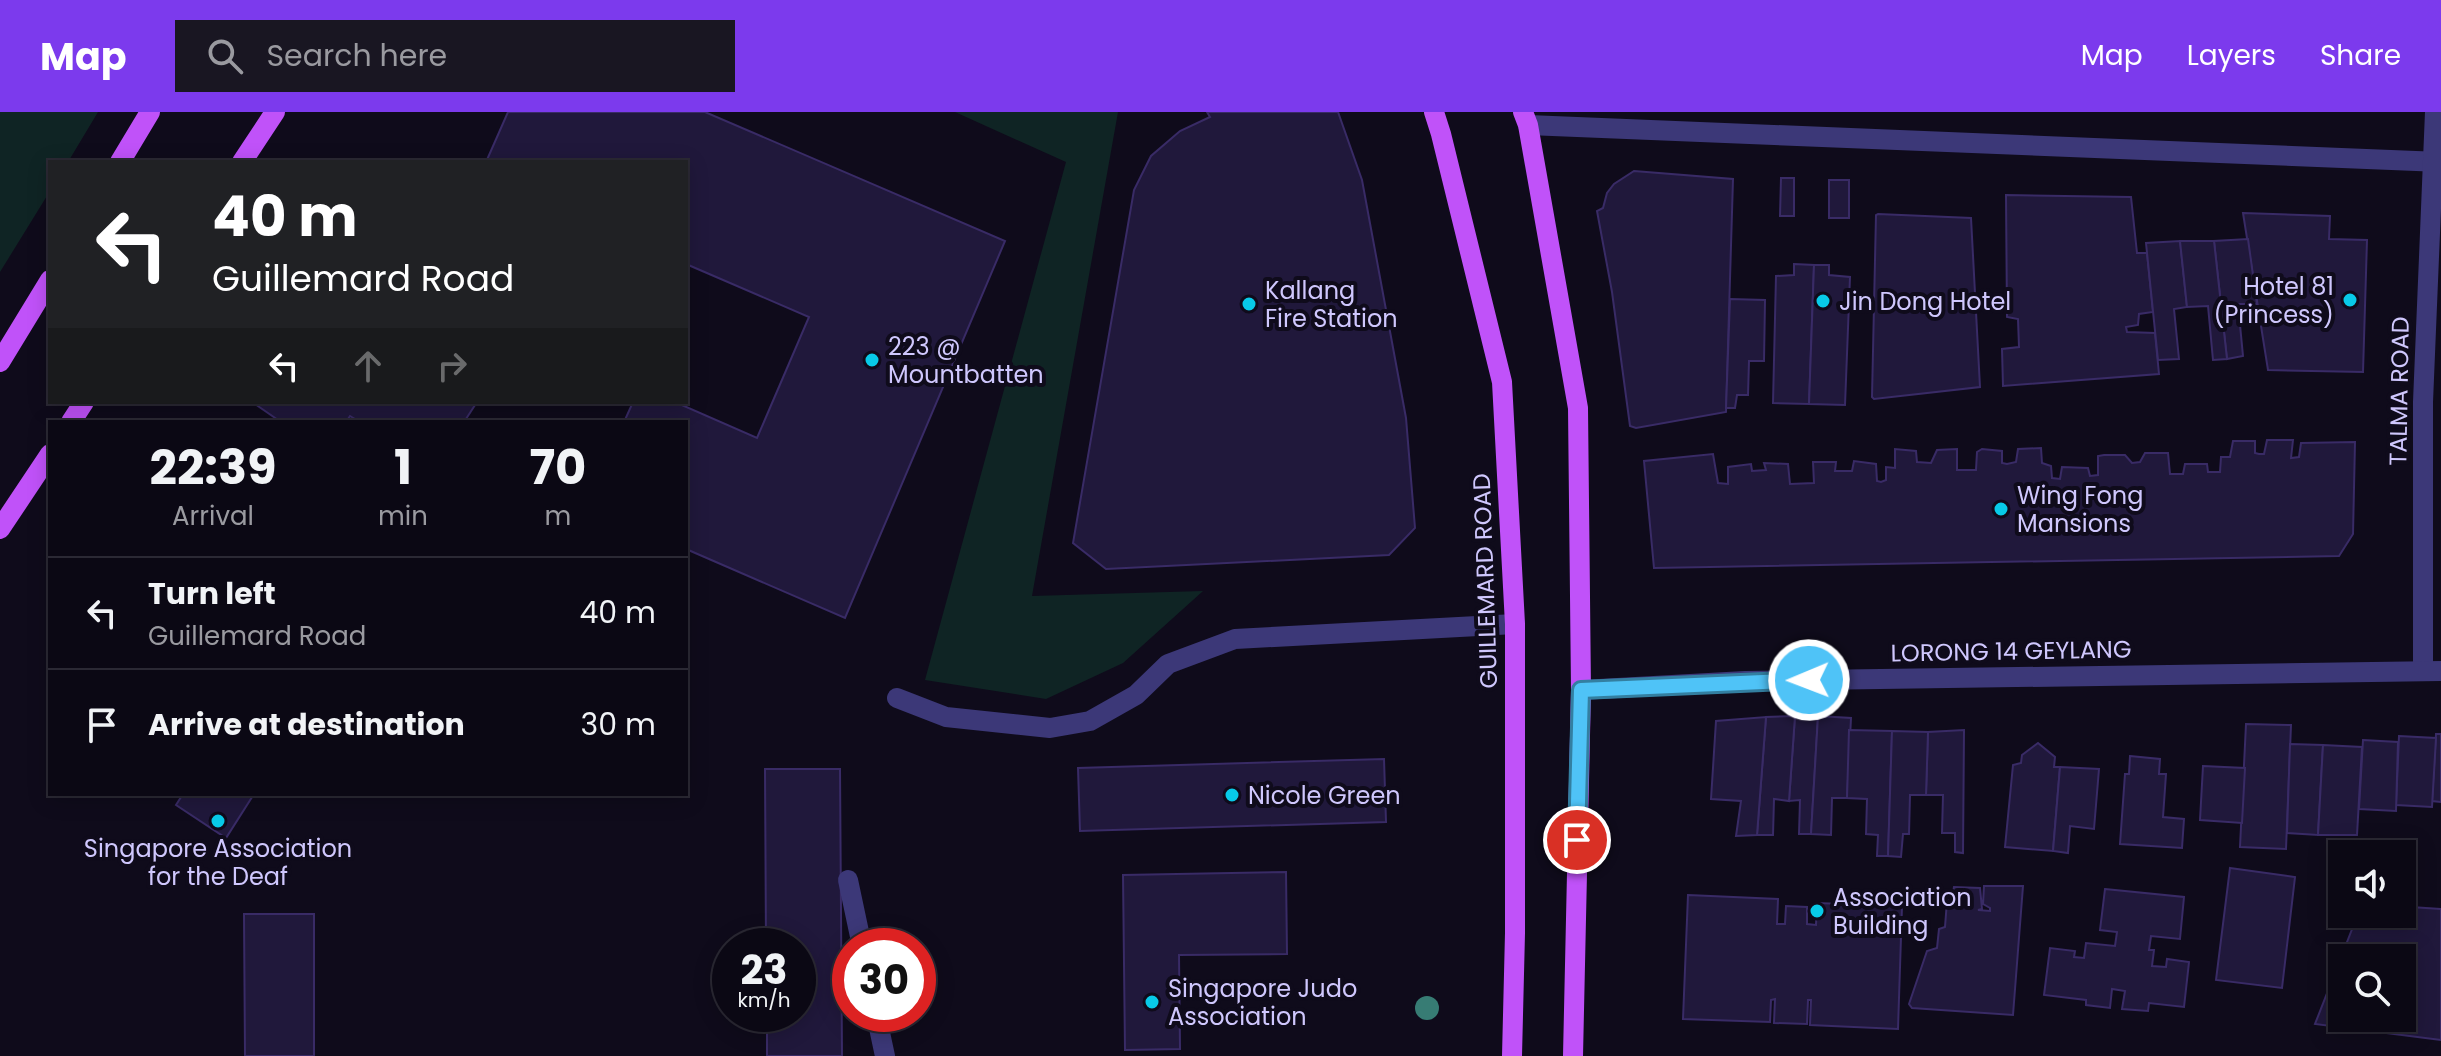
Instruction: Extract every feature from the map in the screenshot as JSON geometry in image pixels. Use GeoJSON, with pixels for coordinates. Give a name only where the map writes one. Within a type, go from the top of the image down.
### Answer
{"type":"FeatureCollection","features":[{"type":"Feature","properties":{"kind":"main road"},"geometry":{"type":"LineString","coordinates":[[121,160],[150,112]]}},
{"type":"Feature","properties":{"kind":"main road"},"geometry":{"type":"LineString","coordinates":[[243,160],[275,112]]}},
{"type":"Feature","properties":{"kind":"main road","name":"GUILLEMARD ROAD"},"geometry":{"type":"LineString","coordinates":[[1434,112],[1502,382],[1515,624],[1512,1056]]}},
{"type":"Feature","properties":{"kind":"main road"},"geometry":{"type":"LineString","coordinates":[[1526,119],[1578,408],[1581,690],[1573,1056]]}},
{"type":"Feature","properties":{"kind":"main road"},"geometry":{"type":"LineString","coordinates":[[0,362],[48,283]]}},
{"type":"Feature","properties":{"kind":"main road"},"geometry":{"type":"LineString","coordinates":[[0,529],[48,457]]}},
{"type":"Feature","properties":{"kind":"street"},"geometry":{"type":"LineString","coordinates":[[1737,112],[1740,134]]}},
{"type":"Feature","properties":{"kind":"street","name":"TALMA ROAD"},"geometry":{"type":"LineString","coordinates":[[2432,671],[2435,112]]}},
{"type":"Feature","properties":{"kind":"street"},"geometry":{"type":"LineString","coordinates":[[1526,119],[1740,134],[2437,162]]}},
{"type":"Feature","properties":{"kind":"street"},"geometry":{"type":"LineString","coordinates":[[897,698],[946,717],[1050,728],[1090,721],[1136,695],[1168,664],[1235,639],[1515,624]]}},
{"type":"Feature","properties":{"kind":"street","name":"LORONG 14 GEYLANG"},"geometry":{"type":"LineString","coordinates":[[1581,690],[1761,681],[2432,671]]}},
{"type":"Feature","properties":{"kind":"street"},"geometry":{"type":"LineString","coordinates":[[848,880],[858,928]]}},
{"type":"Feature","properties":{"kind":"street"},"geometry":{"type":"LineString","coordinates":[[880,1032],[885,1056]]}},
{"type":"Feature","properties":{"kind":"green space"},"geometry":{"type":"Polygon","coordinates":[[[0,112],[98,112],[69,160],[48,160],[48,194],[0,272],[0,112]]]}},
{"type":"Feature","properties":{"kind":"green space"},"geometry":{"type":"Polygon","coordinates":[[[955,112],[1118,112],[1032,596],[1203,591],[1123,663],[1046,699],[925,680],[1066,162],[955,112]]]}},
{"type":"Feature","properties":{"kind":"building","name":"223 @ Mountbatten"},"geometry":{"type":"Polygon","coordinates":[[[508,112],[705,112],[1005,241],[845,618],[688,550],[688,420],[625,420],[632,404],[680,404],[757,438],[809,317],[688,265],[688,160],[487,160],[508,112]]]}},
{"type":"Feature","properties":{"kind":"building","name":"Kallang Fire Station"},"geometry":{"type":"Polygon","coordinates":[[[1207,112],[1338,112],[1362,180],[1406,418],[1415,528],[1389,555],[1106,569],[1073,543],[1134,190],[1151,156],[1180,131],[1210,117],[1207,112]]]}},
{"type":"Feature","properties":{"kind":"building"},"geometry":{"type":"Polygon","coordinates":[[[1634,171],[1733,179],[1726,412],[1636,428],[1630,426],[1612,292],[1597,211],[1603,208],[1607,193],[1614,184],[1634,171]]]}},
{"type":"Feature","properties":{"kind":"building"},"geometry":{"type":"Polygon","coordinates":[[[1781,178],[1794,178],[1794,216],[1780,216],[1781,178]]]}},
{"type":"Feature","properties":{"kind":"building"},"geometry":{"type":"Polygon","coordinates":[[[1829,180],[1849,180],[1849,218],[1829,218],[1829,180]]]}},
{"type":"Feature","properties":{"kind":"building"},"geometry":{"type":"Polygon","coordinates":[[[2006,195],[2131,197],[2137,253],[2147,253],[2153,312],[2139,314],[2138,325],[2126,327],[2127,332],[2155,333],[2159,374],[2003,386],[2002,349],[2019,347],[2018,319],[2007,317],[2006,195]]]}},
{"type":"Feature","properties":{"kind":"building"},"geometry":{"type":"Polygon","coordinates":[[[2243,213],[2330,216],[2329,239],[2367,240],[2363,372],[2268,370],[2243,213]]]}},
{"type":"Feature","properties":{"kind":"building"},"geometry":{"type":"Polygon","coordinates":[[[1878,214],[1971,218],[1980,387],[1872,397],[1878,214]]]}},
{"type":"Feature","properties":{"kind":"building"},"geometry":{"type":"Polygon","coordinates":[[[2248,239],[2257,304],[2238,304],[2243,356],[2227,359],[2214,241],[2248,239]]]}},
{"type":"Feature","properties":{"kind":"building"},"geometry":{"type":"Polygon","coordinates":[[[2180,241],[2187,307],[2174,309],[2179,359],[2158,360],[2146,243],[2180,241]]]}},
{"type":"Feature","properties":{"kind":"building"},"geometry":{"type":"Polygon","coordinates":[[[2180,241],[2214,241],[2227,359],[2213,360],[2208,306],[2187,307],[2180,241]]]}},
{"type":"Feature","properties":{"kind":"building"},"geometry":{"type":"Polygon","coordinates":[[[1794,264],[1814,265],[1809,404],[1773,403],[1776,276],[1794,275],[1794,264]]]}},
{"type":"Feature","properties":{"kind":"building"},"geometry":{"type":"Polygon","coordinates":[[[1814,265],[1829,265],[1829,275],[1850,277],[1845,405],[1809,404],[1814,265]]]}},
{"type":"Feature","properties":{"kind":"building"},"geometry":{"type":"Polygon","coordinates":[[[1730,299],[1765,300],[1764,361],[1749,361],[1748,395],[1737,395],[1735,408],[1726,408],[1730,299]]]}},
{"type":"Feature","properties":{"kind":"building"},"geometry":{"type":"Polygon","coordinates":[[[255,404],[476,404],[465,420],[357,420],[350,416],[347,420],[278,420],[255,404]]]}},
{"type":"Feature","properties":{"kind":"building","name":"Wing Fong Mansions"},"geometry":{"type":"Polygon","coordinates":[[[2267,440],[2293,440],[2291,458],[2299,457],[2301,443],[2355,442],[2353,534],[2339,556],[1654,568],[1644,461],[1713,454],[1718,483],[1728,484],[1728,467],[1751,464],[1752,471],[1766,470],[1764,463],[1788,464],[1790,484],[1814,483],[1813,462],[1836,462],[1835,471],[1852,471],[1854,461],[1876,464],[1877,481],[1881,482],[1886,480],[1886,467],[1895,468],[1895,449],[1916,451],[1917,462],[1931,463],[1937,450],[1957,449],[1957,470],[1976,470],[1977,452],[1982,449],[2002,451],[2002,463],[2007,464],[2016,462],[2018,449],[2041,448],[2042,463],[2051,466],[2052,478],[2060,479],[2062,467],[2088,468],[2090,476],[2098,475],[2098,456],[2125,455],[2132,463],[2140,462],[2145,453],[2168,453],[2170,474],[2183,474],[2185,464],[2207,464],[2208,472],[2220,472],[2221,457],[2230,457],[2233,441],[2255,441],[2255,453],[2264,454],[2267,440]]]}},
{"type":"Feature","properties":{"kind":"building"},"geometry":{"type":"Polygon","coordinates":[[[1795,716],[1818,716],[1811,834],[1799,834],[1800,800],[1789,801],[1795,716]]]}},
{"type":"Feature","properties":{"kind":"building"},"geometry":{"type":"Polygon","coordinates":[[[1795,716],[1789,801],[1774,799],[1773,835],[1757,835],[1766,717],[1795,716]]]}},
{"type":"Feature","properties":{"kind":"building"},"geometry":{"type":"Polygon","coordinates":[[[1818,716],[1851,718],[1847,798],[1832,798],[1831,835],[1811,834],[1818,716]]]}},
{"type":"Feature","properties":{"kind":"building"},"geometry":{"type":"Polygon","coordinates":[[[1766,717],[1757,835],[1736,836],[1741,801],[1711,799],[1716,721],[1766,717]]]}},
{"type":"Feature","properties":{"kind":"building"},"geometry":{"type":"Polygon","coordinates":[[[2246,724],[2291,725],[2286,849],[2240,847],[2246,724]]]}},
{"type":"Feature","properties":{"kind":"building"},"geometry":{"type":"Polygon","coordinates":[[[1849,730],[1892,731],[1888,856],[1877,856],[1878,835],[1866,834],[1867,799],[1847,798],[1849,730]]]}},
{"type":"Feature","properties":{"kind":"building"},"geometry":{"type":"Polygon","coordinates":[[[1964,730],[1963,853],[1955,852],[1955,833],[1942,833],[1943,795],[1926,795],[1928,732],[1964,730]]]}},
{"type":"Feature","properties":{"kind":"building"},"geometry":{"type":"Polygon","coordinates":[[[1892,731],[1928,732],[1926,795],[1910,795],[1909,834],[1903,834],[1901,857],[1888,856],[1892,731]]]}},
{"type":"Feature","properties":{"kind":"building"},"geometry":{"type":"Polygon","coordinates":[[[2436,734],[2441,734],[2441,802],[2432,801],[2436,734]]]}},
{"type":"Feature","properties":{"kind":"building"},"geometry":{"type":"Polygon","coordinates":[[[2399,736],[2436,738],[2432,807],[2396,805],[2399,736]]]}},
{"type":"Feature","properties":{"kind":"building"},"geometry":{"type":"Polygon","coordinates":[[[2363,740],[2398,742],[2396,811],[2359,809],[2363,740]]]}},
{"type":"Feature","properties":{"kind":"building"},"geometry":{"type":"Polygon","coordinates":[[[2038,743],[2055,757],[2054,767],[2060,767],[2053,851],[2005,847],[2013,765],[2021,763],[2022,755],[2038,743]]]}},
{"type":"Feature","properties":{"kind":"building"},"geometry":{"type":"Polygon","coordinates":[[[2290,744],[2323,745],[2318,835],[2287,833],[2290,744]]]}},
{"type":"Feature","properties":{"kind":"building"},"geometry":{"type":"Polygon","coordinates":[[[2323,745],[2362,747],[2357,835],[2318,835],[2323,745]]]}},
{"type":"Feature","properties":{"kind":"building"},"geometry":{"type":"Polygon","coordinates":[[[2130,756],[2160,759],[2159,774],[2166,774],[2163,817],[2184,819],[2182,848],[2120,844],[2125,774],[2129,774],[2130,756]]]}},
{"type":"Feature","properties":{"kind":"building","name":"Nicole Green"},"geometry":{"type":"Polygon","coordinates":[[[1384,759],[1386,822],[1080,831],[1078,768],[1384,759]]]}},
{"type":"Feature","properties":{"kind":"building"},"geometry":{"type":"Polygon","coordinates":[[[2203,766],[2245,768],[2242,823],[2200,820],[2203,766]]]}},
{"type":"Feature","properties":{"kind":"building"},"geometry":{"type":"Polygon","coordinates":[[[2060,767],[2099,769],[2094,829],[2070,826],[2068,853],[2053,851],[2060,767]]]}},
{"type":"Feature","properties":{"kind":"building"},"geometry":{"type":"Polygon","coordinates":[[[765,769],[840,769],[841,928],[832,928],[832,1032],[842,1032],[842,1056],[767,1056],[767,1032],[816,1032],[816,928],[766,928],[765,769]]]}},
{"type":"Feature","properties":{"kind":"building","name":"Singapore Association for the Deaf"},"geometry":{"type":"Polygon","coordinates":[[[182,796],[253,796],[226,838],[176,805],[182,796]]]}},
{"type":"Feature","properties":{"kind":"building"},"geometry":{"type":"Polygon","coordinates":[[[2230,868],[2295,877],[2282,988],[2216,980],[2230,868]]]}},
{"type":"Feature","properties":{"kind":"building","name":"Singapore Judo Association"},"geometry":{"type":"Polygon","coordinates":[[[1286,872],[1287,954],[1179,955],[1180,1049],[1125,1050],[1123,875],[1286,872]]]}},
{"type":"Feature","properties":{"kind":"building"},"geometry":{"type":"Polygon","coordinates":[[[1984,886],[2023,886],[2013,1015],[1912,1008],[1909,1004],[1927,951],[1937,948],[1939,929],[1945,927],[1947,901],[1955,899],[1952,896],[1954,887],[1980,888],[1982,909],[1978,910],[1990,911],[1983,904],[1984,886]]]}},
{"type":"Feature","properties":{"kind":"building"},"geometry":{"type":"Polygon","coordinates":[[[2105,889],[2184,897],[2180,939],[2151,936],[2149,950],[2154,950],[2152,966],[2166,967],[2167,959],[2189,962],[2184,1007],[2149,1003],[2148,1011],[2122,1009],[2125,991],[2112,989],[2110,1008],[2086,1005],[2086,1000],[2044,995],[2050,948],[2075,951],[2074,957],[2084,958],[2086,943],[2115,946],[2117,932],[2100,930],[2105,889]]]}},
{"type":"Feature","properties":{"kind":"building"},"geometry":{"type":"Polygon","coordinates":[[[1688,895],[1778,899],[1777,924],[1785,924],[1786,906],[1807,907],[1807,924],[1816,925],[1817,903],[1902,906],[1898,1029],[1810,1025],[1811,1000],[1808,1000],[1807,1024],[1774,1023],[1775,999],[1771,1000],[1770,1022],[1683,1019],[1688,895]]]}},
{"type":"Feature","properties":{"kind":"building"},"geometry":{"type":"Polygon","coordinates":[[[2416,907],[2441,909],[2441,1040],[2378,1032],[2416,1032],[2416,944],[2346,944],[2353,928],[2416,928],[2416,907]]]}},
{"type":"Feature","properties":{"kind":"building"},"geometry":{"type":"Polygon","coordinates":[[[244,914],[314,914],[314,1056],[245,1056],[244,914]]]}},
{"type":"Feature","properties":{"kind":"building"},"geometry":{"type":"Polygon","coordinates":[[[2328,991],[2328,1026],[2315,1024],[2328,991]]]}},
{"type":"Feature","properties":{"kind":"place","name":"Hotel 81 (Princess)"},"geometry":{"type":"Point","coordinates":[2350,300]}},
{"type":"Feature","properties":{"kind":"place","name":"Jin Dong Hotel"},"geometry":{"type":"Point","coordinates":[1823,301]}},
{"type":"Feature","properties":{"kind":"place","name":"Kallang Fire Station"},"geometry":{"type":"Point","coordinates":[1249,304]}},
{"type":"Feature","properties":{"kind":"place","name":"223 @ Mountbatten"},"geometry":{"type":"Point","coordinates":[872,360]}},
{"type":"Feature","properties":{"kind":"place","name":"Wing Fong Mansions"},"geometry":{"type":"Point","coordinates":[2001,509]}},
{"type":"Feature","properties":{"kind":"place","name":"Nicole Green"},"geometry":{"type":"Point","coordinates":[1232,795]}},
{"type":"Feature","properties":{"kind":"place","name":"Singapore Association for the Deaf"},"geometry":{"type":"Point","coordinates":[218,821]}},
{"type":"Feature","properties":{"kind":"place","name":"Association Building"},"geometry":{"type":"Point","coordinates":[1817,911]}},
{"type":"Feature","properties":{"kind":"place","name":"Singapore Judo Association"},"geometry":{"type":"Point","coordinates":[1152,1002]}},
{"type":"Feature","properties":{"kind":"route"},"geometry":{"type":"LineString","coordinates":[[1577,840],[1581,690],[1809,680]]}}]}
